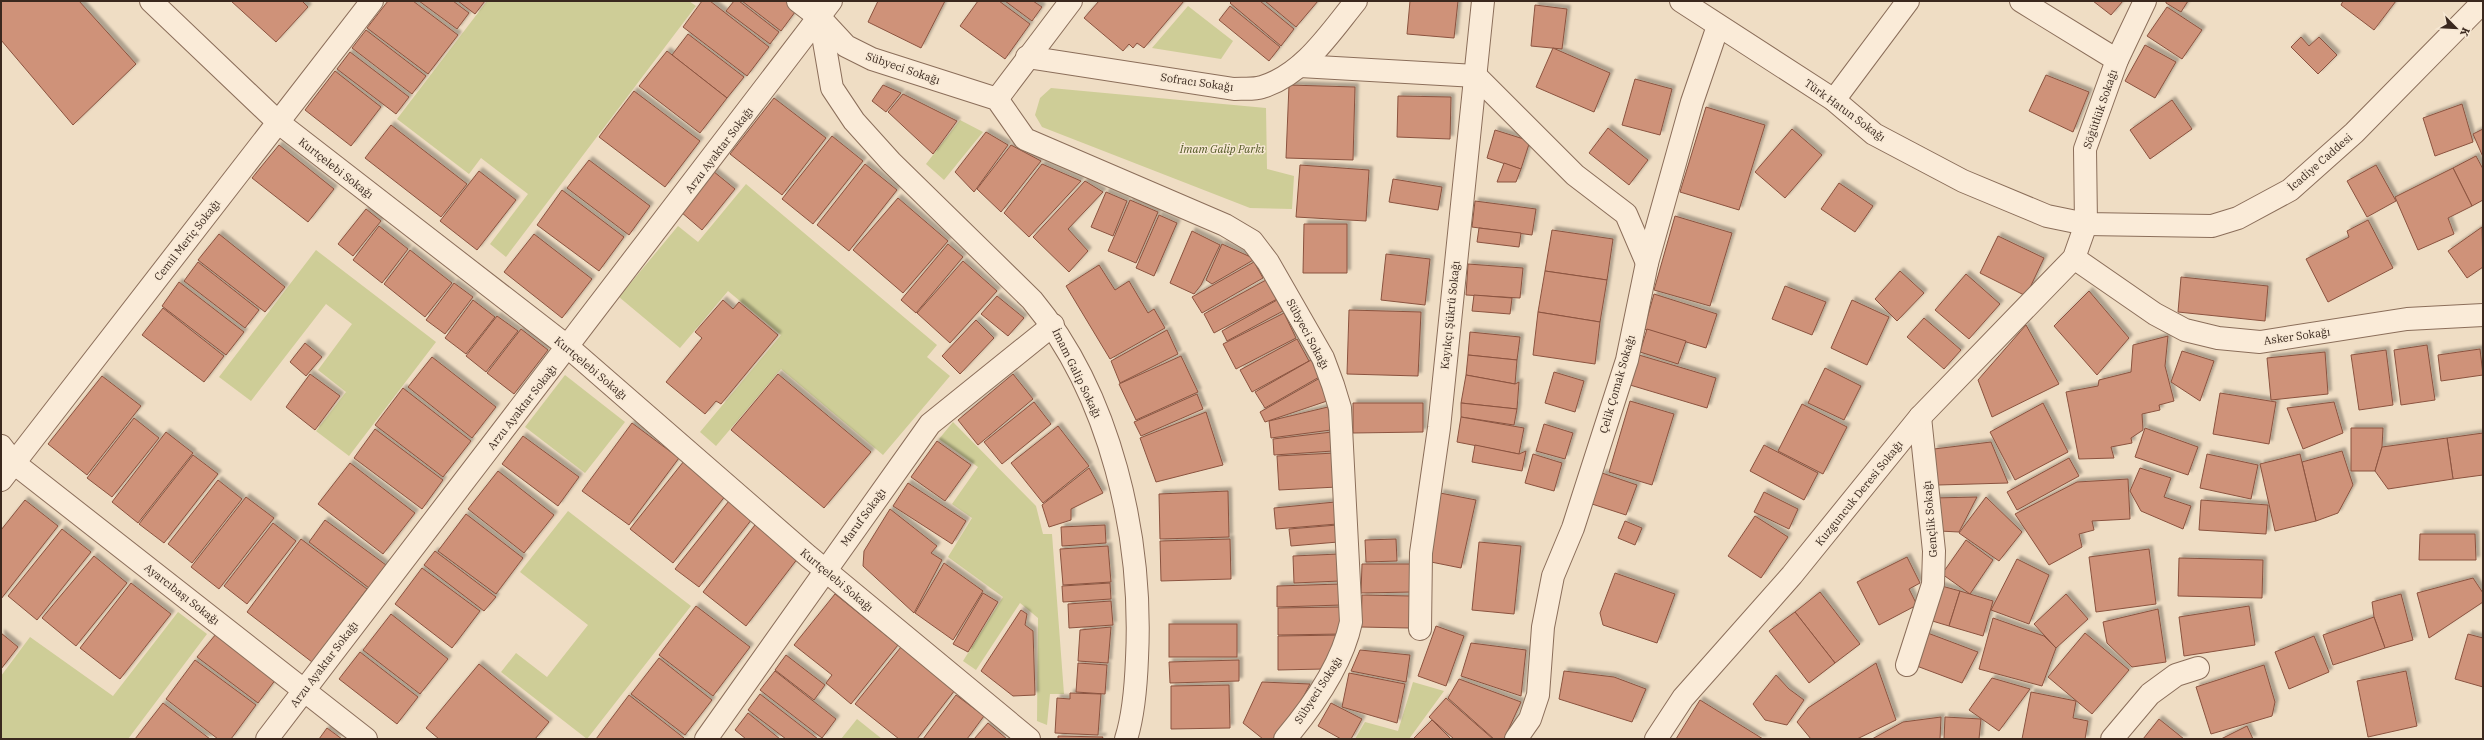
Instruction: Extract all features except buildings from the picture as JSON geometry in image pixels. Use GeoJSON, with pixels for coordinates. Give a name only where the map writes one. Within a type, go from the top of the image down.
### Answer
{"type":"FeatureCollection","features":[{"type":"Feature","properties":{"kind":"street","name":"Kurtçelebi Sokağı"},"geometry":{"type":"LineString","coordinates":[[151,1],[279,123],[568,347],[825,570],[1029,739]]}},
{"type":"Feature","properties":{"kind":"street","name":"Cemil Meriç Sokağı"},"geometry":{"type":"LineString","coordinates":[[5,463],[279,123],[372,1]]}},
{"type":"Feature","properties":{"kind":"street","name":"Sübyeci Sokağı"},"geometry":{"type":"LineString","coordinates":[[798,1],[825,10],[846,46],[872,59],[997,99],[1025,139],[1225,225],[1252,241],[1268,262],[1323,358],[1340,408],[1351,622],[1347,642],[1340,657],[1323,687],[1285,739]]}},
{"type":"Feature","properties":{"kind":"street"},"geometry":{"type":"LineString","coordinates":[[997,99],[1027,57],[1071,1]]}},
{"type":"Feature","properties":{"kind":"street","name":"Sofracı Sokağı"},"geometry":{"type":"LineString","coordinates":[[1027,57],[1234,88],[1260,88],[1284,78],[1300,66],[1356,1]]}},
{"type":"Feature","properties":{"kind":"street","name":"Kayıkçı Şükrü Sokağı"},"geometry":{"type":"LineString","coordinates":[[1420,629],[1421,553],[1439,428],[1483,1]]}},
{"type":"Feature","properties":{"kind":"street","name":"Türk Hatun Sokağı"},"geometry":{"type":"LineString","coordinates":[[1681,1],[1834,100],[1874,134],[1963,182],[2047,216],[2086,224]]}},
{"type":"Feature","properties":{"kind":"street"},"geometry":{"type":"LineString","coordinates":[[1834,100],[1908,1]]}},
{"type":"Feature","properties":{"kind":"street"},"geometry":{"type":"LineString","coordinates":[[2021,1],[2117,60]]}},
{"type":"Feature","properties":{"kind":"street","name":"Söğütlük Sokağı"},"geometry":{"type":"LineString","coordinates":[[2086,224],[2086,149],[2117,60],[2144,1]]}},
{"type":"Feature","properties":{"kind":"street","name":"İcadiye Caddesi"},"geometry":{"type":"LineString","coordinates":[[2086,224],[2212,226],[2238,218],[2290,190],[2354,133],[2483,2]]}},
{"type":"Feature","properties":{"kind":"street","name":"İmam Galip Sokağı"},"geometry":{"type":"LineString","coordinates":[[825,10],[832,88],[854,121],[891,162],[1032,300],[1053,325],[1105,432],[1130,527],[1139,620],[1137,674],[1131,725],[1126,739]]}},
{"type":"Feature","properties":{"kind":"street","name":"Arzu Ayaktar Sokağı"},"geometry":{"type":"LineString","coordinates":[[267,739],[825,10]]}},
{"type":"Feature","properties":{"kind":"street","name":"Çelik Çomak Sokağı"},"geometry":{"type":"LineString","coordinates":[[1516,739],[1530,719],[1538,695],[1543,627],[1553,576],[1573,528],[1627,360],[1647,264],[1692,102],[1718,26]]}},
{"type":"Feature","properties":{"kind":"street"},"geometry":{"type":"LineString","coordinates":[[1300,66],[1476,76],[1575,175],[1626,214],[1647,264]]}},
{"type":"Feature","properties":{"kind":"street"},"geometry":{"type":"LineString","coordinates":[[2074,258],[2086,224]]}},
{"type":"Feature","properties":{"kind":"street","name":"Asker Sokağı"},"geometry":{"type":"LineString","coordinates":[[2074,258],[2154,314],[2185,330],[2218,338],[2260,342],[2407,319],[2483,316]]}},
{"type":"Feature","properties":{"kind":"street","name":"Kuzguncuk Deresi Sokağı"},"geometry":{"type":"LineString","coordinates":[[1656,739],[1683,698],[1792,575],[1920,417],[2074,258]]}},
{"type":"Feature","properties":{"kind":"street","name":"Maruf Sokağı"},"geometry":{"type":"LineString","coordinates":[[706,739],[930,424],[1053,325]]}},
{"type":"Feature","properties":{"kind":"street","name":"Gençlik Sokağı"},"geometry":{"type":"LineString","coordinates":[[1907,665],[1933,584],[1934,551],[1920,417]]}},
{"type":"Feature","properties":{"kind":"street","name":"Ayarcıbaşı Sokağı"},"geometry":{"type":"LineString","coordinates":[[5,463],[304,690],[366,739]]}},
{"type":"Feature","properties":{"kind":"street"},"geometry":{"type":"LineString","coordinates":[[2112,739],[2150,694],[2176,675],[2198,668]]}},
{"type":"Feature","properties":{"kind":"green space"},"geometry":{"type":"Polygon","coordinates":[[[487,1],[689,1],[696,6],[506,257],[490,244],[528,194],[481,158],[469,174],[397,119],[487,1]]]}},
{"type":"Feature","properties":{"kind":"green space"},"geometry":{"type":"Polygon","coordinates":[[[1188,6],[1233,41],[1221,59],[1152,48],[1188,6]]]}},
{"type":"Feature","properties":{"kind":"green space","name":"İmam Galip Parkı"},"geometry":{"type":"Polygon","coordinates":[[[1051,88],[1266,108],[1267,169],[1294,176],[1292,209],[1250,208],[1042,127],[1035,115],[1040,98],[1051,88]]]}},
{"type":"Feature","properties":{"kind":"green space"},"geometry":{"type":"Polygon","coordinates":[[[960,120],[983,132],[944,180],[926,164],[960,120]]]}},
{"type":"Feature","properties":{"kind":"green space"},"geometry":{"type":"Polygon","coordinates":[[[746,184],[937,345],[927,357],[950,376],[883,455],[781,369],[716,446],[700,432],[781,335],[728,291],[680,348],[619,297],[678,226],[698,242],[746,184]]]}},
{"type":"Feature","properties":{"kind":"green space"},"geometry":{"type":"Polygon","coordinates":[[[316,250],[436,342],[349,456],[316,431],[346,392],[318,370],[352,324],[326,304],[251,401],[219,377],[316,250]]]}},
{"type":"Feature","properties":{"kind":"green space"},"geometry":{"type":"Polygon","coordinates":[[[565,375],[625,422],[585,473],[525,427],[565,375]]]}},
{"type":"Feature","properties":{"kind":"green space"},"geometry":{"type":"Polygon","coordinates":[[[953,422],[1036,506],[1043,534],[1052,534],[1064,694],[1050,694],[1047,725],[1037,721],[1038,618],[1020,603],[976,670],[963,661],[1003,597],[948,557],[972,518],[952,504],[978,467],[939,439],[953,422]]]}},
{"type":"Feature","properties":{"kind":"green space"},"geometry":{"type":"Polygon","coordinates":[[[568,511],[691,606],[587,739],[501,672],[516,653],[547,677],[588,625],[520,572],[568,511]]]}},
{"type":"Feature","properties":{"kind":"green space"},"geometry":{"type":"Polygon","coordinates":[[[178,612],[207,634],[128,739],[1,739],[1,676],[30,637],[113,696],[178,612]]]}},
{"type":"Feature","properties":{"kind":"green space"},"geometry":{"type":"Polygon","coordinates":[[[1413,682],[1444,691],[1409,739],[1355,739],[1365,722],[1398,731],[1413,682]]]}},
{"type":"Feature","properties":{"kind":"green space"},"geometry":{"type":"Polygon","coordinates":[[[857,719],[882,739],[841,739],[857,719]]]}}]}
